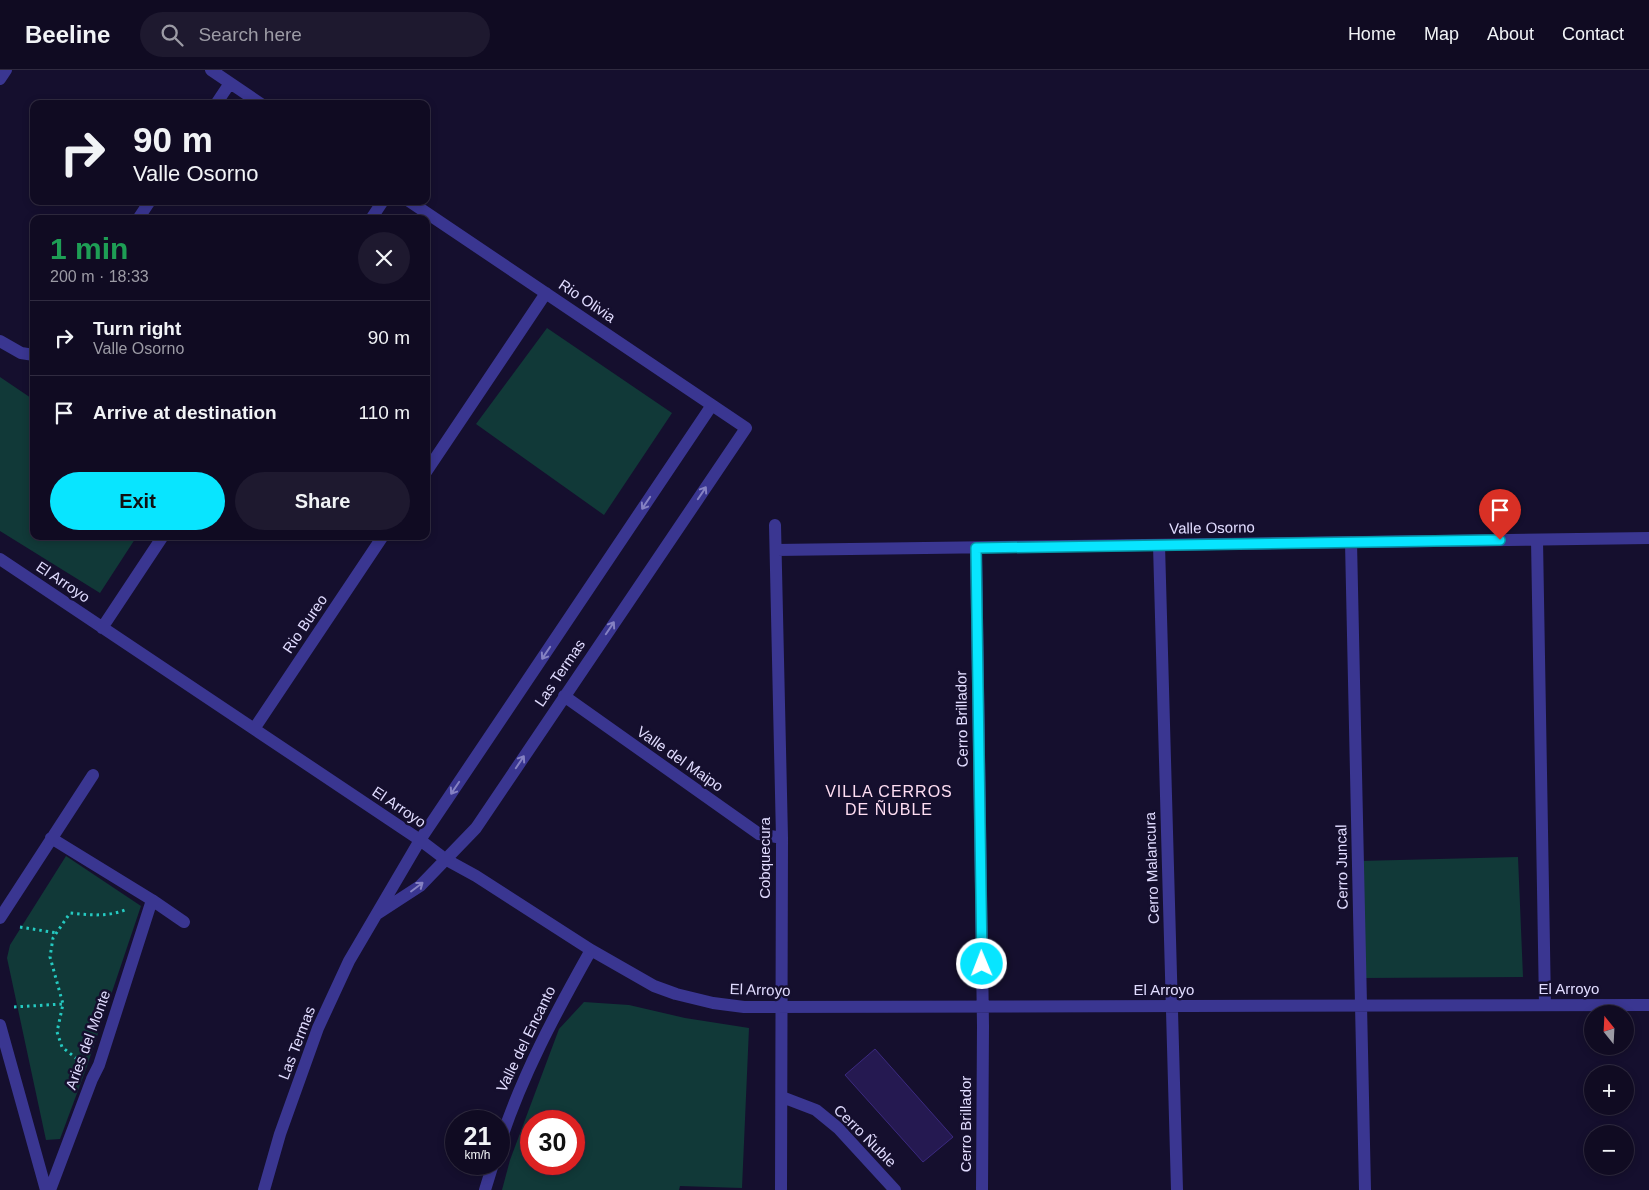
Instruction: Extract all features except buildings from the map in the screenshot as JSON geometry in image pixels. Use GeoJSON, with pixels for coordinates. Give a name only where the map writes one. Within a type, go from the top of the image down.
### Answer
{"type":"FeatureCollection","features":[{"type":"Feature","properties":{"kind":"street"},"geometry":{"type":"LineString","coordinates":[[0,79],[6,70]]}},
{"type":"Feature","properties":{"kind":"street"},"geometry":{"type":"LineString","coordinates":[[210,70],[255,100]]}},
{"type":"Feature","properties":{"kind":"street"},"geometry":{"type":"LineString","coordinates":[[219,100],[230,83]]}},
{"type":"Feature","properties":{"kind":"street","name":"Rio Olivia"},"geometry":{"type":"LineString","coordinates":[[415,205],[430,215]]}},
{"type":"Feature","properties":{"kind":"street","name":"Rio Olivia"},"geometry":{"type":"LineString","coordinates":[[430,215],[746,428]]}},
{"type":"Feature","properties":{"kind":"street"},"geometry":{"type":"LineString","coordinates":[[430,466],[546,293]]}},
{"type":"Feature","properties":{"kind":"street"},"geometry":{"type":"LineString","coordinates":[[0,341],[21,354],[30,355]]}},
{"type":"Feature","properties":{"kind":"street","name":"Las Termas"},"geometry":{"type":"LineString","coordinates":[[264,1190],[280,1134],[318,1028],[349,960],[420,840],[712,405]]}},
{"type":"Feature","properties":{"kind":"street","name":"Las Termas"},"geometry":{"type":"LineString","coordinates":[[377,914],[420,886],[476,828],[746,428]]}},
{"type":"Feature","properties":{"kind":"street","name":"Cobquecura"},"geometry":{"type":"LineString","coordinates":[[776,525],[782,838],[781,1190]]}},
{"type":"Feature","properties":{"kind":"street","name":"Valle Osorno"},"geometry":{"type":"LineString","coordinates":[[776,550],[1649,538]]}},
{"type":"Feature","properties":{"kind":"street"},"geometry":{"type":"LineString","coordinates":[[102,628],[160,540]]}},
{"type":"Feature","properties":{"kind":"street","name":"Rio Bureo"},"geometry":{"type":"LineString","coordinates":[[254,729],[380,540]]}},
{"type":"Feature","properties":{"kind":"street"},"geometry":{"type":"LineString","coordinates":[[1537,540],[1545,1005]]}},
{"type":"Feature","properties":{"kind":"street","name":"Cerro Juncal"},"geometry":{"type":"LineString","coordinates":[[1351,542],[1365,1190]]}},
{"type":"Feature","properties":{"kind":"street","name":"Cerro Malancura"},"geometry":{"type":"LineString","coordinates":[[1159,545],[1177,1190]]}},
{"type":"Feature","properties":{"kind":"street","name":"Cerro Brillador"},"geometry":{"type":"LineString","coordinates":[[976,548],[982,1007],[982,1190]]}},
{"type":"Feature","properties":{"kind":"street","name":"El Arroyo"},"geometry":{"type":"LineString","coordinates":[[0,559],[446,859],[476,876],[591,950],[654,986],[676,994],[713,1003],[744,1007],[782,1008],[1649,1005]]}},
{"type":"Feature","properties":{"kind":"street","name":"Valle del Maipo"},"geometry":{"type":"LineString","coordinates":[[564,696],[759,834],[782,838]]}},
{"type":"Feature","properties":{"kind":"street"},"geometry":{"type":"LineString","coordinates":[[0,918],[93,775]]}},
{"type":"Feature","properties":{"kind":"street"},"geometry":{"type":"LineString","coordinates":[[51,838],[152,900],[184,922]]}},
{"type":"Feature","properties":{"kind":"street","name":"Aries del Monte"},"geometry":{"type":"LineString","coordinates":[[50,1190],[92,1079],[99,1066],[152,900]]}},
{"type":"Feature","properties":{"kind":"street","name":"Valle del Encanto"},"geometry":{"type":"LineString","coordinates":[[510,1111],[550,1023],[591,950]]}},
{"type":"Feature","properties":{"kind":"street"},"geometry":{"type":"LineString","coordinates":[[0,1025],[46,1190]]}},
{"type":"Feature","properties":{"kind":"street","name":"Cerro Ñuble"},"geometry":{"type":"LineString","coordinates":[[782,1098],[816,1110],[838,1128],[895,1190]]}},
{"type":"Feature","properties":{"kind":"street"},"geometry":{"type":"LineString","coordinates":[[485,1190],[490,1175]]}},
{"type":"Feature","properties":{"kind":"path"},"geometry":{"type":"LineString","coordinates":[[99,1066],[74,1058],[62,1047],[57,1032],[63,1004],[50,957],[53,938],[70,913],[93,916],[114,915],[152,900]]}},
{"type":"Feature","properties":{"kind":"path"},"geometry":{"type":"LineString","coordinates":[[19,927],[57,933]]}},
{"type":"Feature","properties":{"kind":"path"},"geometry":{"type":"LineString","coordinates":[[9,1008],[63,1004]]}},
{"type":"Feature","properties":{"kind":"green space"},"geometry":{"type":"Polygon","coordinates":[[[547,328],[672,413],[604,515],[476,424],[547,328]]]}},
{"type":"Feature","properties":{"kind":"green space"},"geometry":{"type":"Polygon","coordinates":[[[0,377],[30,397],[30,540],[134,540],[100,593],[0,531],[0,377]]]}},
{"type":"Feature","properties":{"kind":"green space"},"geometry":{"type":"Polygon","coordinates":[[[66,856],[141,906],[86,1069],[60,1139],[46,1140],[7,958],[10,945],[66,856]]]}},
{"type":"Feature","properties":{"kind":"green space"},"geometry":{"type":"Polygon","coordinates":[[[1518,857],[1523,977],[1366,978],[1359,861],[1518,857]]]}},
{"type":"Feature","properties":{"kind":"green space"},"geometry":{"type":"Polygon","coordinates":[[[584,1002],[629,1005],[685,1018],[749,1028],[742,1188],[680,1186],[679,1190],[502,1190],[506,1175],[510,1175],[510,1160],[520,1133],[520,1175],[585,1175],[585,1110],[529,1110],[559,1029],[584,1002]]]}},
{"type":"Feature","properties":{"kind":"district","name":"VILLA CERROS DE ÑUBLE"},"geometry":{"type":"Point","coordinates":[889,800]}},
{"type":"Feature","properties":{"kind":"route"},"geometry":{"type":"LineString","coordinates":[[982,964],[976,548],[1500,540]]}}]}
